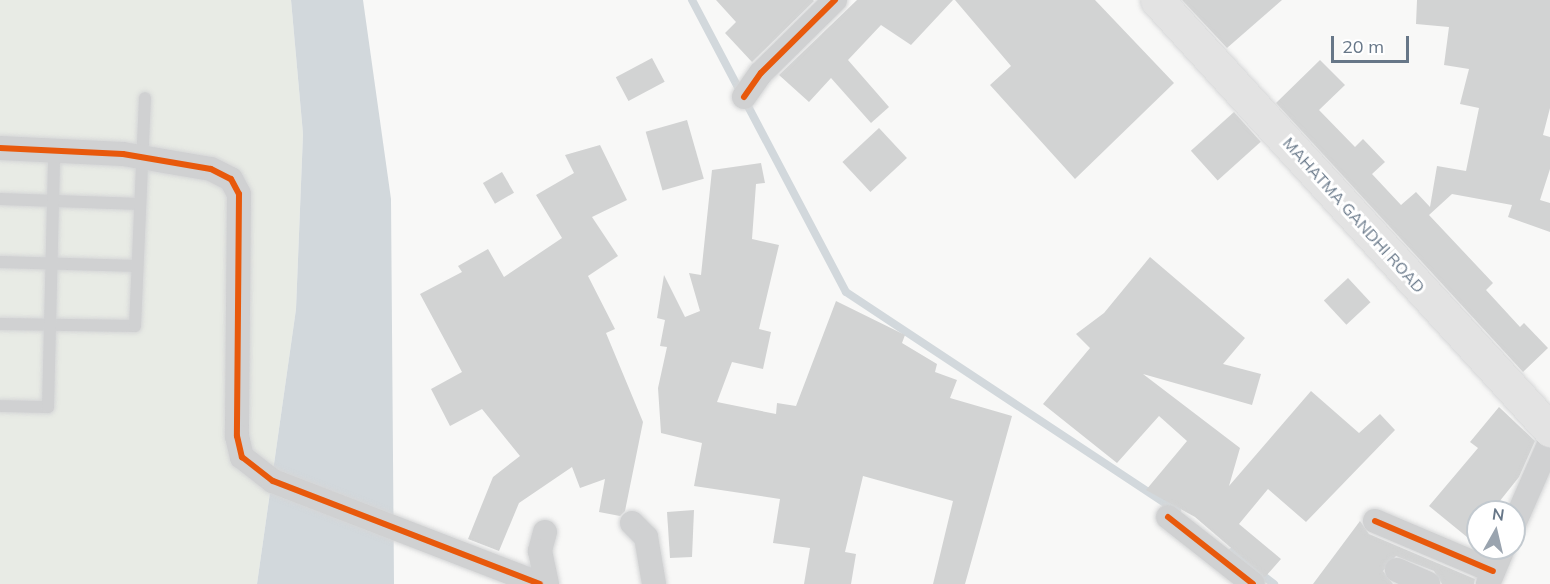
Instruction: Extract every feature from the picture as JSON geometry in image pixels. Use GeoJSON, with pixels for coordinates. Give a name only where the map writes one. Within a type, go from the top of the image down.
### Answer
{"type":"FeatureCollection","features":[{"type":"Feature","properties":{"kind":"main road","name":"MAHATMA GANDHI ROAD"},"geometry":{"type":"LineString","coordinates":[[1157,0],[1550,430]]}},
{"type":"Feature","properties":{"kind":"street"},"geometry":{"type":"LineString","coordinates":[[744,97],[761,73],[835,0]]}},
{"type":"Feature","properties":{"kind":"street"},"geometry":{"type":"LineString","coordinates":[[0,148],[142,157],[212,169],[231,179],[239,194],[237,436],[242,457],[258,475],[435,547],[540,584]]}},
{"type":"Feature","properties":{"kind":"street"},"geometry":{"type":"LineString","coordinates":[[1525,500],[1550,442]]}},
{"type":"Feature","properties":{"kind":"street"},"geometry":{"type":"LineString","coordinates":[[1168,517],[1253,584]]}},
{"type":"Feature","properties":{"kind":"street"},"geometry":{"type":"LineString","coordinates":[[1375,521],[1490,578],[1498,560]]}},
{"type":"Feature","properties":{"kind":"street"},"geometry":{"type":"LineString","coordinates":[[632,523],[646,537],[654,584]]}},
{"type":"Feature","properties":{"kind":"street"},"geometry":{"type":"LineString","coordinates":[[545,532],[540,551],[548,584]]}},
{"type":"Feature","properties":{"kind":"street"},"geometry":{"type":"LineString","coordinates":[[1397,570],[1428,584]]}},
{"type":"Feature","properties":{"kind":"lane"},"geometry":{"type":"LineString","coordinates":[[0,324],[135,326],[144,98]]}},
{"type":"Feature","properties":{"kind":"lane"},"geometry":{"type":"LineString","coordinates":[[0,406],[48,407],[54,153]]}},
{"type":"Feature","properties":{"kind":"lane"},"geometry":{"type":"LineString","coordinates":[[0,199],[140,204]]}},
{"type":"Feature","properties":{"kind":"lane"},"geometry":{"type":"LineString","coordinates":[[0,262],[137,266]]}},
{"type":"Feature","properties":{"kind":"shaded area"},"geometry":{"type":"Polygon","coordinates":[[[0,0],[291,0],[303,134],[296,309],[257,584],[0,584],[0,0]]]}},
{"type":"Feature","properties":{"kind":"shaded area"},"geometry":{"type":"Polygon","coordinates":[[[291,0],[363,0],[391,199],[394,584],[257,584],[296,309],[303,134],[291,0]]]}},
{"type":"Feature","properties":{"kind":"building"},"geometry":{"type":"Polygon","coordinates":[[[716,0],[814,1],[752,62],[725,33],[736,22],[716,0]]]}},
{"type":"Feature","properties":{"kind":"building"},"geometry":{"type":"Polygon","coordinates":[[[857,0],[953,0],[911,45],[881,25],[848,60],[889,107],[871,123],[831,78],[809,102],[779,75],[857,0]]]}},
{"type":"Feature","properties":{"kind":"building"},"geometry":{"type":"Polygon","coordinates":[[[955,0],[1095,0],[1174,83],[1075,179],[990,85],[1011,66],[955,0]]]}},
{"type":"Feature","properties":{"kind":"building"},"geometry":{"type":"Polygon","coordinates":[[[1182,0],[1282,0],[1227,48],[1182,0]]]}},
{"type":"Feature","properties":{"kind":"building"},"geometry":{"type":"Polygon","coordinates":[[[1417,0],[1550,0],[1550,108],[1543,135],[1550,137],[1550,169],[1540,200],[1550,203],[1550,232],[1508,217],[1512,205],[1452,194],[1429,215],[1493,283],[1486,290],[1520,327],[1524,323],[1548,348],[1523,372],[1276,103],[1320,60],[1345,85],[1319,110],[1355,147],[1363,139],[1385,162],[1372,174],[1401,205],[1416,192],[1430,207],[1437,166],[1466,171],[1479,108],[1460,104],[1469,69],[1444,65],[1449,27],[1416,24],[1417,0]]]}},
{"type":"Feature","properties":{"kind":"building"},"geometry":{"type":"Polygon","coordinates":[[[652,58],[665,82],[628,101],[616,77],[652,58]]]}},
{"type":"Feature","properties":{"kind":"building"},"geometry":{"type":"Polygon","coordinates":[[[1234,112],[1261,142],[1218,181],[1191,151],[1234,112]]]}},
{"type":"Feature","properties":{"kind":"building"},"geometry":{"type":"Polygon","coordinates":[[[687,120],[704,179],[662,190],[646,132],[687,120]]]}},
{"type":"Feature","properties":{"kind":"building"},"geometry":{"type":"Polygon","coordinates":[[[879,128],[907,158],[870,192],[842,162],[879,128]]]}},
{"type":"Feature","properties":{"kind":"building"},"geometry":{"type":"Polygon","coordinates":[[[600,145],[627,200],[592,217],[618,256],[588,276],[615,329],[606,333],[643,422],[625,511],[620,516],[599,512],[605,479],[580,488],[572,467],[519,503],[499,551],[468,539],[493,477],[520,456],[482,409],[450,426],[431,389],[462,372],[420,294],[462,272],[458,266],[488,249],[504,277],[562,238],[536,195],[574,173],[565,155],[600,145]]]}},
{"type":"Feature","properties":{"kind":"building"},"geometry":{"type":"Polygon","coordinates":[[[761,163],[765,183],[756,184],[752,239],[779,245],[759,329],[771,332],[763,369],[732,362],[717,402],[776,414],[777,403],[796,406],[836,301],[905,335],[902,343],[937,364],[935,372],[957,380],[950,398],[1012,416],[965,584],[933,584],[953,501],[863,476],[845,552],[856,554],[851,584],[804,584],[810,548],[773,543],[780,499],[694,486],[702,443],[661,433],[658,388],[667,347],[660,346],[665,320],[657,318],[664,275],[685,317],[700,311],[689,273],[701,275],[712,170],[761,163]]]}},
{"type":"Feature","properties":{"kind":"building"},"geometry":{"type":"Polygon","coordinates":[[[502,172],[514,193],[495,204],[483,183],[502,172]]]}},
{"type":"Feature","properties":{"kind":"building"},"geometry":{"type":"Polygon","coordinates":[[[1150,257],[1245,338],[1223,364],[1261,374],[1252,405],[1143,374],[1240,448],[1229,486],[1311,391],[1359,433],[1380,414],[1395,430],[1306,522],[1268,489],[1239,524],[1281,559],[1265,577],[1195,517],[1146,490],[1187,441],[1159,416],[1117,463],[1043,404],[1090,348],[1076,334],[1104,313],[1150,257]]]}},
{"type":"Feature","properties":{"kind":"building"},"geometry":{"type":"Polygon","coordinates":[[[1348,278],[1371,302],[1346,325],[1324,301],[1348,278]]]}},
{"type":"Feature","properties":{"kind":"building"},"geometry":{"type":"Polygon","coordinates":[[[1499,407],[1535,441],[1519,477],[1501,500],[1466,500],[1466,536],[1429,506],[1478,448],[1470,442],[1499,407]]]}},
{"type":"Feature","properties":{"kind":"building"},"geometry":{"type":"Polygon","coordinates":[[[694,510],[692,557],[670,558],[667,512],[694,510]]]}},
{"type":"Feature","properties":{"kind":"building"},"geometry":{"type":"Polygon","coordinates":[[[1360,521],[1369,534],[1475,579],[1474,584],[1442,584],[1434,571],[1396,556],[1383,571],[1393,584],[1313,584],[1360,521]]]}},
{"type":"Feature","properties":{"kind":"waterway"},"geometry":{"type":"LineString","coordinates":[[692,0],[846,292],[1177,511]]}},
{"type":"Feature","properties":{"kind":"waterway"},"geometry":{"type":"LineString","coordinates":[[1232,552],[1274,584]]}},
{"type":"Feature","properties":{"kind":"cycle path"},"geometry":{"type":"LineString","coordinates":[[744,97],[761,73],[835,0]]}},
{"type":"Feature","properties":{"kind":"cycle path"},"geometry":{"type":"LineString","coordinates":[[0,148],[123,154],[211,169],[231,179],[239,194],[237,436],[242,457],[273,481],[540,584]]}},
{"type":"Feature","properties":{"kind":"cycle path"},"geometry":{"type":"LineString","coordinates":[[1168,517],[1253,584]]}},
{"type":"Feature","properties":{"kind":"cycle path"},"geometry":{"type":"LineString","coordinates":[[1375,521],[1493,571]]}}]}
